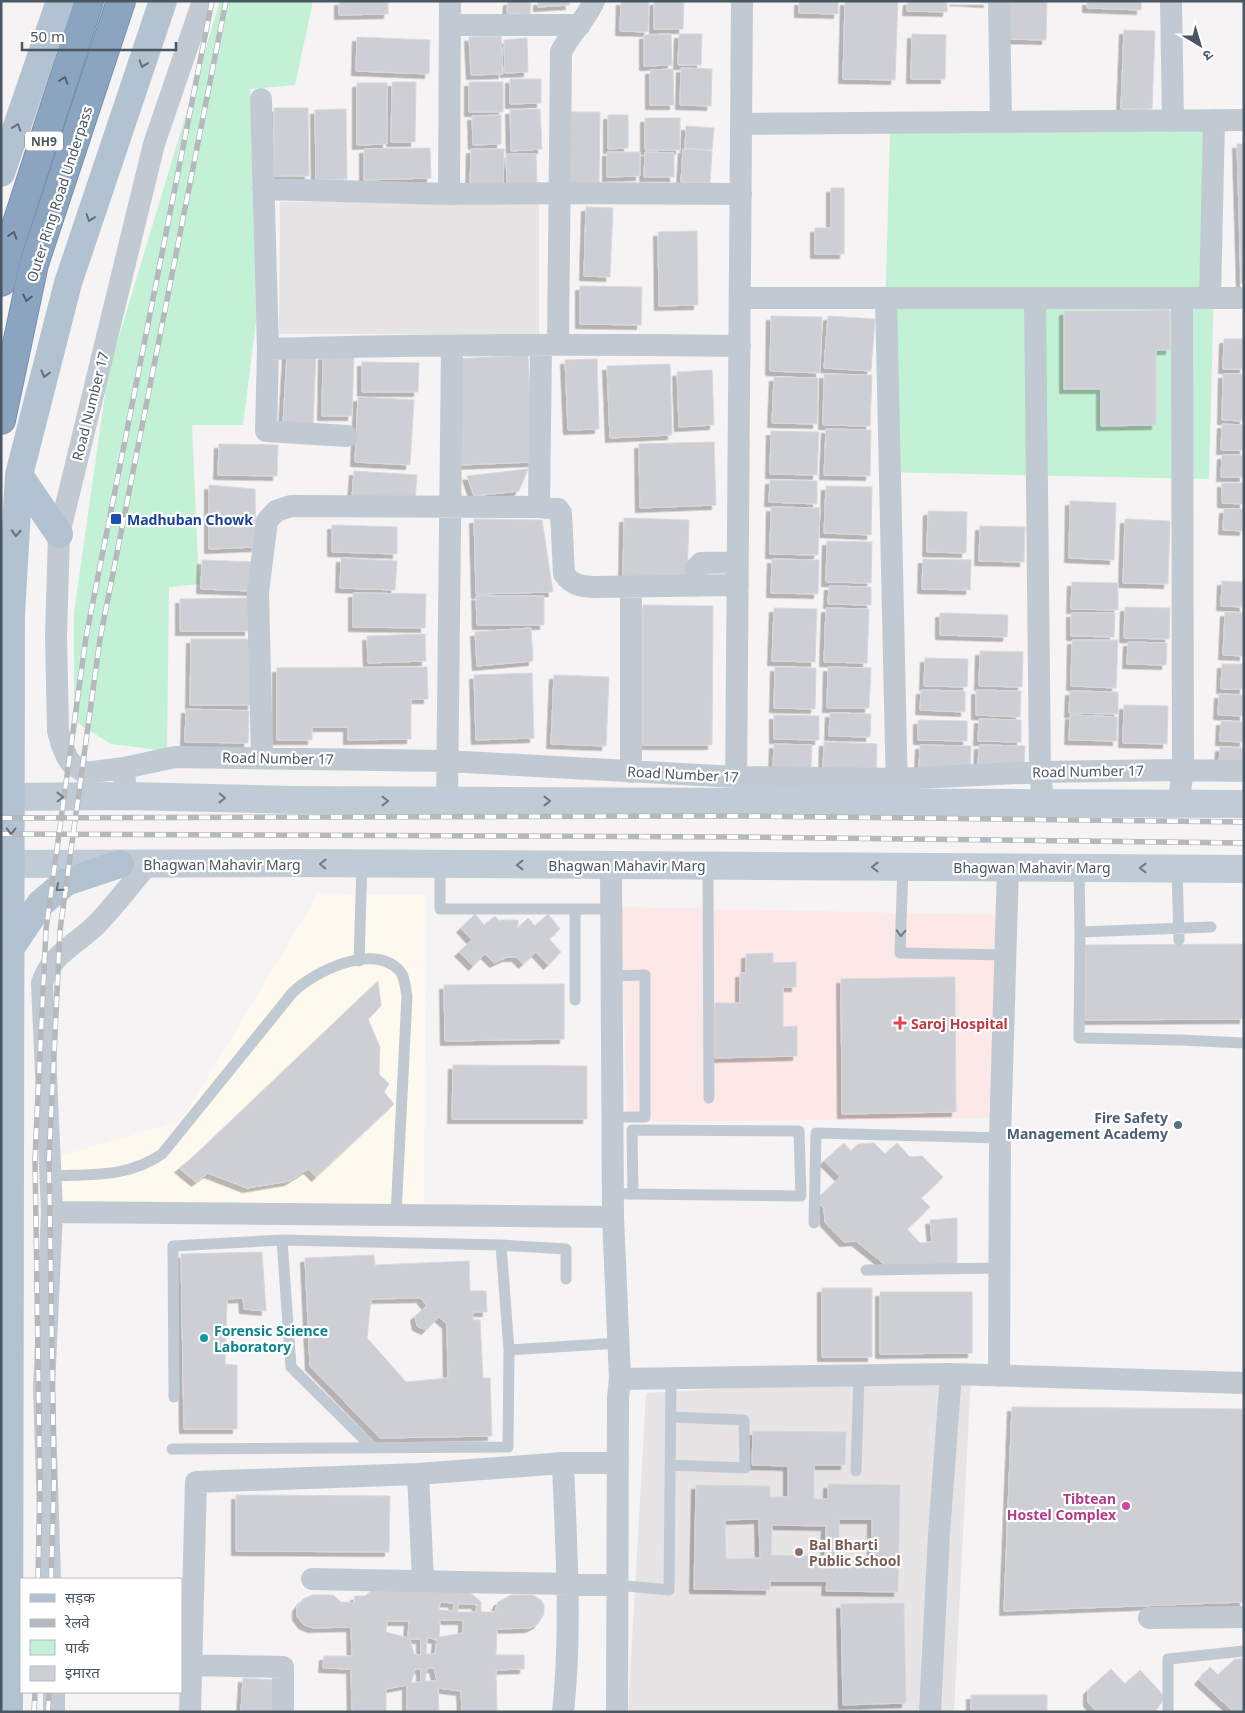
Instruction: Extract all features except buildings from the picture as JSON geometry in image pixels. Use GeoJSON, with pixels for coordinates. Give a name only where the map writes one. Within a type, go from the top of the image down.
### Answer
{"type":"FeatureCollection","features":[{"type":"Feature","properties":{"kind":"highway","name":"Outer Ring Road Underpass"},"geometry":{"type":"LineString","coordinates":[[1,282],[7,254],[89,1]]}},
{"type":"Feature","properties":{"kind":"highway","name":"Outer Ring Road Underpass"},"geometry":{"type":"LineString","coordinates":[[1,420],[34,264],[122,1]]}},
{"type":"Feature","properties":{"kind":"main road"},"geometry":{"type":"LineString","coordinates":[[1,173],[60,1]]}},
{"type":"Feature","properties":{"kind":"main road"},"geometry":{"type":"LineString","coordinates":[[10,1712],[10,950],[6,864],[6,797],[11,615],[19,475],[68,283],[163,1]]}},
{"type":"Feature","properties":{"kind":"main road"},"geometry":{"type":"LineString","coordinates":[[19,475],[59,534]]}},
{"type":"Feature","properties":{"kind":"main road"},"geometry":{"type":"LineString","coordinates":[[6,797],[127,796],[447,801],[736,790],[897,791],[1043,803],[1244,804]]}},
{"type":"Feature","properties":{"kind":"main road","name":"Bhagwan Mahavir Marg"},"geometry":{"type":"LineString","coordinates":[[6,864],[1244,868]]}},
{"type":"Feature","properties":{"kind":"main road"},"geometry":{"type":"LineString","coordinates":[[10,950],[40,904],[66,882],[120,864]]}},
{"type":"Feature","properties":{"kind":"main road"},"geometry":{"type":"LineString","coordinates":[[1,921],[10,950]]}},
{"type":"Feature","properties":{"kind":"street","name":"Road Number 17"},"geometry":{"type":"LineString","coordinates":[[203,1],[154,144],[59,534],[56,706],[58,731],[62,745],[71,763],[85,773],[124,768],[175,757],[447,761],[631,772],[736,790]]}},
{"type":"Feature","properties":{"kind":"street"},"geometry":{"type":"LineString","coordinates":[[449,194],[450,1]]}},
{"type":"Feature","properties":{"kind":"street"},"geometry":{"type":"LineString","coordinates":[[539,507],[559,193],[561,52],[566,40],[588,14],[594,1]]}},
{"type":"Feature","properties":{"kind":"street"},"geometry":{"type":"LineString","coordinates":[[736,790],[742,1]]}},
{"type":"Feature","properties":{"kind":"street"},"geometry":{"type":"LineString","coordinates":[[999,1],[1001,122]]}},
{"type":"Feature","properties":{"kind":"street"},"geometry":{"type":"LineString","coordinates":[[1171,1],[1173,121]]}},
{"type":"Feature","properties":{"kind":"street"},"geometry":{"type":"LineString","coordinates":[[450,25],[580,25]]}},
{"type":"Feature","properties":{"kind":"street"},"geometry":{"type":"LineString","coordinates":[[261,99],[268,349],[266,432],[347,436]]}},
{"type":"Feature","properties":{"kind":"street"},"geometry":{"type":"LineString","coordinates":[[1210,298],[1214,120]]}},
{"type":"Feature","properties":{"kind":"street"},"geometry":{"type":"LineString","coordinates":[[742,124],[1244,120]]}},
{"type":"Feature","properties":{"kind":"street"},"geometry":{"type":"LineString","coordinates":[[263,189],[449,194],[742,194]]}},
{"type":"Feature","properties":{"kind":"street"},"geometry":{"type":"LineString","coordinates":[[740,298],[1244,298]]}},
{"type":"Feature","properties":{"kind":"street"},"geometry":{"type":"LineString","coordinates":[[886,298],[897,791]]}},
{"type":"Feature","properties":{"kind":"street"},"geometry":{"type":"LineString","coordinates":[[1035,298],[1040,772],[1043,803]]}},
{"type":"Feature","properties":{"kind":"street"},"geometry":{"type":"LineString","coordinates":[[1178,805],[1184,770],[1182,298]]}},
{"type":"Feature","properties":{"kind":"street"},"geometry":{"type":"LineString","coordinates":[[268,349],[358,346],[740,346]]}},
{"type":"Feature","properties":{"kind":"street"},"geometry":{"type":"LineString","coordinates":[[447,801],[452,346]]}},
{"type":"Feature","properties":{"kind":"street"},"geometry":{"type":"LineString","coordinates":[[262,758],[258,592],[268,521],[276,511],[291,506],[539,507],[558,509],[561,513],[564,574],[570,582],[579,586],[738,585]]}},
{"type":"Feature","properties":{"kind":"street"},"geometry":{"type":"LineString","coordinates":[[697,586],[696,568],[701,563],[738,562]]}},
{"type":"Feature","properties":{"kind":"street"},"geometry":{"type":"LineString","coordinates":[[631,587],[631,772]]}},
{"type":"Feature","properties":{"kind":"street"},"geometry":{"type":"LineString","coordinates":[[124,768],[127,796]]}},
{"type":"Feature","properties":{"kind":"street","name":"Road Number 17"},"geometry":{"type":"LineString","coordinates":[[897,791],[1040,772],[1244,771]]}},
{"type":"Feature","properties":{"kind":"street"},"geometry":{"type":"LineString","coordinates":[[50,1578],[44,1387],[52,1212],[42,983],[46,970],[56,958],[96,925],[148,864]]}},
{"type":"Feature","properties":{"kind":"street"},"geometry":{"type":"LineString","coordinates":[[611,865],[612,1117],[623,1193],[613,1217],[620,1379],[618,1397],[617,1712]]}},
{"type":"Feature","properties":{"kind":"street"},"geometry":{"type":"LineString","coordinates":[[999,1376],[1000,1138],[1008,867]]}},
{"type":"Feature","properties":{"kind":"street"},"geometry":{"type":"LineString","coordinates":[[52,1212],[613,1217]]}},
{"type":"Feature","properties":{"kind":"street"},"geometry":{"type":"LineString","coordinates":[[620,1379],[951,1374],[1244,1383]]}},
{"type":"Feature","properties":{"kind":"street"},"geometry":{"type":"LineString","coordinates":[[930,1712],[939,1534],[951,1374]]}},
{"type":"Feature","properties":{"kind":"street"},"geometry":{"type":"LineString","coordinates":[[190,1712],[196,1482],[418,1474],[563,1463],[618,1463]]}},
{"type":"Feature","properties":{"kind":"street"},"geometry":{"type":"LineString","coordinates":[[563,1463],[568,1584],[567,1678],[563,1712]]}},
{"type":"Feature","properties":{"kind":"street"},"geometry":{"type":"LineString","coordinates":[[418,1474],[423,1581]]}},
{"type":"Feature","properties":{"kind":"street"},"geometry":{"type":"LineString","coordinates":[[312,1579],[617,1585]]}},
{"type":"Feature","properties":{"kind":"street"},"geometry":{"type":"LineString","coordinates":[[1149,1618],[1244,1616]]}},
{"type":"Feature","properties":{"kind":"street"},"geometry":{"type":"LineString","coordinates":[[191,1665],[283,1667],[284,1712]]}},
{"type":"Feature","properties":{"kind":"street"},"geometry":{"type":"LineString","coordinates":[[54,1693],[54,1712]]}},
{"type":"Feature","properties":{"kind":"lane"},"geometry":{"type":"LineString","coordinates":[[359,961],[362,864]]}},
{"type":"Feature","properties":{"kind":"lane"},"geometry":{"type":"LineString","coordinates":[[440,864],[440,909],[611,909]]}},
{"type":"Feature","properties":{"kind":"lane"},"geometry":{"type":"LineString","coordinates":[[708,866],[709,1098]]}},
{"type":"Feature","properties":{"kind":"lane"},"geometry":{"type":"LineString","coordinates":[[903,867],[900,953],[1005,955]]}},
{"type":"Feature","properties":{"kind":"lane"},"geometry":{"type":"LineString","coordinates":[[1079,867],[1079,1038],[1180,1034],[1244,1043]]}},
{"type":"Feature","properties":{"kind":"lane"},"geometry":{"type":"LineString","coordinates":[[1177,868],[1179,934]]}},
{"type":"Feature","properties":{"kind":"lane"},"geometry":{"type":"LineString","coordinates":[[575,909],[575,1000]]}},
{"type":"Feature","properties":{"kind":"lane"},"geometry":{"type":"LineString","coordinates":[[1080,932],[1179,934],[1211,927]]}},
{"type":"Feature","properties":{"kind":"lane"},"geometry":{"type":"LineString","coordinates":[[50,1176],[121,1172],[133,1170],[149,1163],[162,1154],[293,992],[311,977],[333,966],[372,958],[383,961],[399,970],[404,977],[407,996],[396,1215]]}},
{"type":"Feature","properties":{"kind":"lane"},"geometry":{"type":"LineString","coordinates":[[612,976],[645,975],[645,1116],[612,1117]]}},
{"type":"Feature","properties":{"kind":"lane"},"geometry":{"type":"LineString","coordinates":[[632,1130],[799,1131],[801,1196],[623,1193],[632,1130]]}},
{"type":"Feature","properties":{"kind":"lane"},"geometry":{"type":"LineString","coordinates":[[814,1223],[816,1133],[1000,1138]]}},
{"type":"Feature","properties":{"kind":"lane"},"geometry":{"type":"LineString","coordinates":[[282,1240],[291,1367],[373,1448]]}},
{"type":"Feature","properties":{"kind":"lane"},"geometry":{"type":"LineString","coordinates":[[174,1397],[173,1246],[282,1240],[501,1245],[566,1249],[566,1279]]}},
{"type":"Feature","properties":{"kind":"lane"},"geometry":{"type":"LineString","coordinates":[[172,1449],[508,1447],[509,1350],[501,1245]]}},
{"type":"Feature","properties":{"kind":"lane"},"geometry":{"type":"LineString","coordinates":[[866,1270],[999,1268]]}},
{"type":"Feature","properties":{"kind":"lane"},"geometry":{"type":"LineString","coordinates":[[509,1350],[618,1344]]}},
{"type":"Feature","properties":{"kind":"lane"},"geometry":{"type":"LineString","coordinates":[[856,1471],[859,1376]]}},
{"type":"Feature","properties":{"kind":"lane"},"geometry":{"type":"LineString","coordinates":[[617,1585],[669,1590],[671,1378]]}},
{"type":"Feature","properties":{"kind":"lane"},"geometry":{"type":"LineString","coordinates":[[670,1465],[745,1468],[744,1420],[671,1417]]}},
{"type":"Feature","properties":{"kind":"lane"},"geometry":{"type":"LineString","coordinates":[[1168,1712],[1168,1659],[1244,1651]]}},
{"type":"Feature","properties":{"kind":"shaded area"},"geometry":{"type":"Polygon","coordinates":[[[280,202],[539,202],[539,334],[279,334],[280,202]]]}},
{"type":"Feature","properties":{"kind":"shaded area"},"geometry":{"type":"Polygon","coordinates":[[[318,894],[426,895],[424,1210],[56,1207],[60,1156],[181,1121],[318,894]]]}},
{"type":"Feature","properties":{"kind":"shaded area"},"geometry":{"type":"Polygon","coordinates":[[[620,907],[999,915],[991,1118],[628,1122],[620,907]]]}},
{"type":"Feature","properties":{"kind":"shaded area","name":"Bal Bharti Public School"},"geometry":{"type":"Polygon","coordinates":[[[971,1375],[954,1712],[628,1712],[646,1393],[971,1375]]]}},
{"type":"Feature","properties":{"kind":"green space"},"geometry":{"type":"Polygon","coordinates":[[[220,1],[312,1],[312,6],[295,85],[250,89],[256,321],[243,425],[192,425],[199,584],[169,587],[167,751],[111,744],[76,722],[74,703],[74,613],[108,373],[220,1]]]}},
{"type":"Feature","properties":{"kind":"green space"},"geometry":{"type":"Polygon","coordinates":[[[890,130],[1218,130],[1209,479],[881,472],[890,130]]]}},
{"type":"Feature","properties":{"kind":"railway"},"geometry":{"type":"LineString","coordinates":[[38,1578],[40,1483],[35,1159],[46,929],[86,637],[212,1]]}},
{"type":"Feature","properties":{"kind":"railway"},"geometry":{"type":"LineString","coordinates":[[51,1578],[54,1483],[49,1159],[60,930],[100,639],[226,1]]}},
{"type":"Feature","properties":{"kind":"railway"},"geometry":{"type":"LineString","coordinates":[[1,818],[738,816],[1244,822]]}},
{"type":"Feature","properties":{"kind":"railway"},"geometry":{"type":"LineString","coordinates":[[1,834],[738,837],[1244,843]]}},
{"type":"Feature","properties":{"kind":"railway"},"geometry":{"type":"LineString","coordinates":[[34,1712],[35,1693]]}},
{"type":"Feature","properties":{"kind":"railway"},"geometry":{"type":"LineString","coordinates":[[48,1712],[49,1693]]}},
{"type":"Feature","properties":{"kind":"place","name":"Madhuban Chowk"},"geometry":{"type":"Point","coordinates":[116,519]}},
{"type":"Feature","properties":{"kind":"place","name":"Saroj Hospital"},"geometry":{"type":"Point","coordinates":[900,1023]}},
{"type":"Feature","properties":{"kind":"place","name":"Fire Safety Management Academy"},"geometry":{"type":"Point","coordinates":[1178,1125]}},
{"type":"Feature","properties":{"kind":"place","name":"Forensic Science Laboratory"},"geometry":{"type":"Point","coordinates":[204,1338]}},
{"type":"Feature","properties":{"kind":"place","name":"Tibtean Hostel Complex"},"geometry":{"type":"Point","coordinates":[1126,1506]}},
{"type":"Feature","properties":{"kind":"place","name":"Bal Bharti Public School"},"geometry":{"type":"Point","coordinates":[799,1552]}}]}
